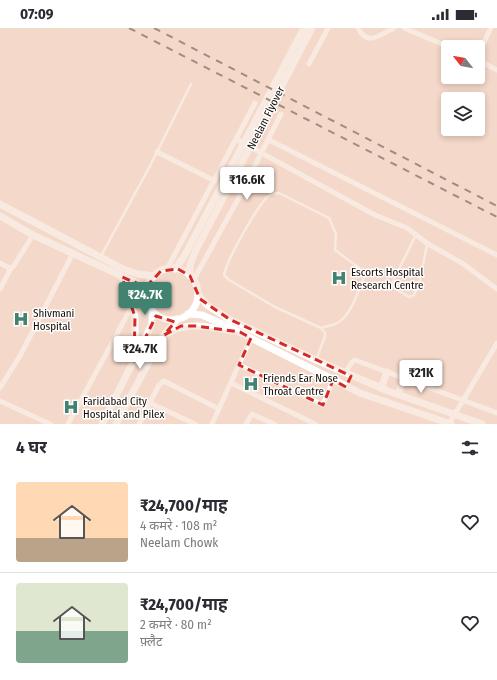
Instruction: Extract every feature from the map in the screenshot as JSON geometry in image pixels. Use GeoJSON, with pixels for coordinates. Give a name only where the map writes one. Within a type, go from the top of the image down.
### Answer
{"type":"FeatureCollection","features":[{"type":"Feature","properties":{"kind":"street","name":"Neelam Flyover"},"geometry":{"type":"LineString","coordinates":[[171,269],[185,255],[304,28]]}},
{"type":"Feature","properties":{"kind":"street","name":"Neelam Flyover"},"geometry":{"type":"LineString","coordinates":[[192,278],[190,265],[195,252],[312,28]]}},
{"type":"Feature","properties":{"kind":"street"},"geometry":{"type":"LineString","coordinates":[[309,64],[328,28]]}},
{"type":"Feature","properties":{"kind":"street"},"geometry":{"type":"LineString","coordinates":[[358,28],[364,38],[367,39],[373,38],[394,28]]}},
{"type":"Feature","properties":{"kind":"street"},"geometry":{"type":"LineString","coordinates":[[404,28],[441,44]]}},
{"type":"Feature","properties":{"kind":"street"},"geometry":{"type":"LineString","coordinates":[[485,40],[491,28]]}},
{"type":"Feature","properties":{"kind":"street"},"geometry":{"type":"LineString","coordinates":[[485,64],[497,70]]}},
{"type":"Feature","properties":{"kind":"street"},"geometry":{"type":"LineString","coordinates":[[0,204],[123,269],[138,274],[154,276],[171,269],[255,103]]}},
{"type":"Feature","properties":{"kind":"street"},"geometry":{"type":"LineString","coordinates":[[192,278],[237,201],[281,114]]}},
{"type":"Feature","properties":{"kind":"street"},"geometry":{"type":"LineString","coordinates":[[236,139],[375,215],[407,228],[428,244],[462,263],[497,289]]}},
{"type":"Feature","properties":{"kind":"street"},"geometry":{"type":"LineString","coordinates":[[269,140],[497,255]]}},
{"type":"Feature","properties":{"kind":"street"},"geometry":{"type":"LineString","coordinates":[[157,152],[215,181]]}},
{"type":"Feature","properties":{"kind":"street"},"geometry":{"type":"LineString","coordinates":[[0,216],[33,235],[139,284],[146,292]]}},
{"type":"Feature","properties":{"kind":"street"},"geometry":{"type":"LineString","coordinates":[[0,289],[11,268],[33,235]]}},
{"type":"Feature","properties":{"kind":"street"},"geometry":{"type":"LineString","coordinates":[[0,388],[21,354],[72,253]]}},
{"type":"Feature","properties":{"kind":"street"},"geometry":{"type":"LineString","coordinates":[[0,263],[11,268]]}},
{"type":"Feature","properties":{"kind":"street"},"geometry":{"type":"LineString","coordinates":[[171,269],[192,278],[198,294],[207,305],[229,320],[381,388],[482,424]]}},
{"type":"Feature","properties":{"kind":"street"},"geometry":{"type":"LineString","coordinates":[[122,276],[135,317],[134,361]]}},
{"type":"Feature","properties":{"kind":"street"},"geometry":{"type":"LineString","coordinates":[[154,276],[148,284],[146,292],[147,302],[152,310],[160,317],[168,320],[177,319],[188,314],[195,306],[198,294]]}},
{"type":"Feature","properties":{"kind":"street"},"geometry":{"type":"LineString","coordinates":[[68,424],[132,306]]}},
{"type":"Feature","properties":{"kind":"street"},"geometry":{"type":"LineString","coordinates":[[102,424],[152,324],[152,310]]}},
{"type":"Feature","properties":{"kind":"street"},"geometry":{"type":"LineString","coordinates":[[188,314],[202,315],[240,332],[360,393],[450,424],[454,414],[497,343]]}},
{"type":"Feature","properties":{"kind":"street"},"geometry":{"type":"LineString","coordinates":[[116,424],[164,335],[177,319]]}},
{"type":"Feature","properties":{"kind":"street"},"geometry":{"type":"LineString","coordinates":[[164,335],[181,326],[196,326],[240,332]]}},
{"type":"Feature","properties":{"kind":"street"},"geometry":{"type":"LineString","coordinates":[[212,424],[251,338]]}},
{"type":"Feature","properties":{"kind":"street"},"geometry":{"type":"LineString","coordinates":[[346,387],[348,374],[352,362],[355,360],[497,413]]}},
{"type":"Feature","properties":{"kind":"street"},"geometry":{"type":"LineString","coordinates":[[239,365],[323,405],[332,380]]}},
{"type":"Feature","properties":{"kind":"street"},"geometry":{"type":"LineString","coordinates":[[381,388],[387,372]]}},
{"type":"Feature","properties":{"kind":"street"},"geometry":{"type":"LineString","coordinates":[[398,394],[404,378]]}},
{"type":"Feature","properties":{"kind":"street"},"geometry":{"type":"LineString","coordinates":[[138,424],[159,385],[164,381],[219,409]]}},
{"type":"Feature","properties":{"kind":"street"},"geometry":{"type":"LineString","coordinates":[[231,383],[315,424]]}},
{"type":"Feature","properties":{"kind":"street"},"geometry":{"type":"LineString","coordinates":[[0,401],[50,424]]}},
{"type":"Feature","properties":{"kind":"street"},"geometry":{"type":"LineString","coordinates":[[150,403],[195,424]]}},
{"type":"Feature","properties":{"kind":"street"},"geometry":{"type":"LineString","coordinates":[[246,424],[252,414],[274,424]]}},
{"type":"Feature","properties":{"kind":"lane"},"geometry":{"type":"LineString","coordinates":[[100,257],[157,152],[191,84]]}},
{"type":"Feature","properties":{"kind":"lane"},"geometry":{"type":"LineString","coordinates":[[316,360],[325,336],[321,328],[275,307],[225,277],[226,268],[254,216],[267,198],[273,194],[278,193],[329,218],[336,234],[335,250],[366,273],[350,309],[342,319],[335,324],[321,328]]}},
{"type":"Feature","properties":{"kind":"lane"},"geometry":{"type":"LineString","coordinates":[[416,235],[392,283],[394,288],[409,297],[414,295],[419,284],[428,244]]}},
{"type":"Feature","properties":{"kind":"highlighted area"},"geometry":{"type":"Polygon","coordinates":[[[178,269],[190,276],[200,299],[229,319],[351,376],[346,387],[333,380],[323,405],[239,365],[251,338],[240,332],[196,326],[181,326],[164,335],[175,322],[156,316],[134,361],[135,317],[122,277],[146,287],[161,271],[178,269]]]}},
{"type":"Feature","properties":{"kind":"railway"},"geometry":{"type":"LineString","coordinates":[[129,28],[497,217]]}},
{"type":"Feature","properties":{"kind":"railway"},"geometry":{"type":"LineString","coordinates":[[154,28],[497,206]]}},
{"type":"Feature","properties":{"kind":"place","name":"Escorts Hospital Research Centre"},"geometry":{"type":"Point","coordinates":[339,278]}},
{"type":"Feature","properties":{"kind":"place","name":"Shivmani Hospital"},"geometry":{"type":"Point","coordinates":[21,319]}},
{"type":"Feature","properties":{"kind":"place","name":"Friends Ear Nose Throat Centre"},"geometry":{"type":"Point","coordinates":[251,384]}},
{"type":"Feature","properties":{"kind":"place","name":"Faridabad City Hospital and Pilex"},"geometry":{"type":"Point","coordinates":[71,407]}}]}
